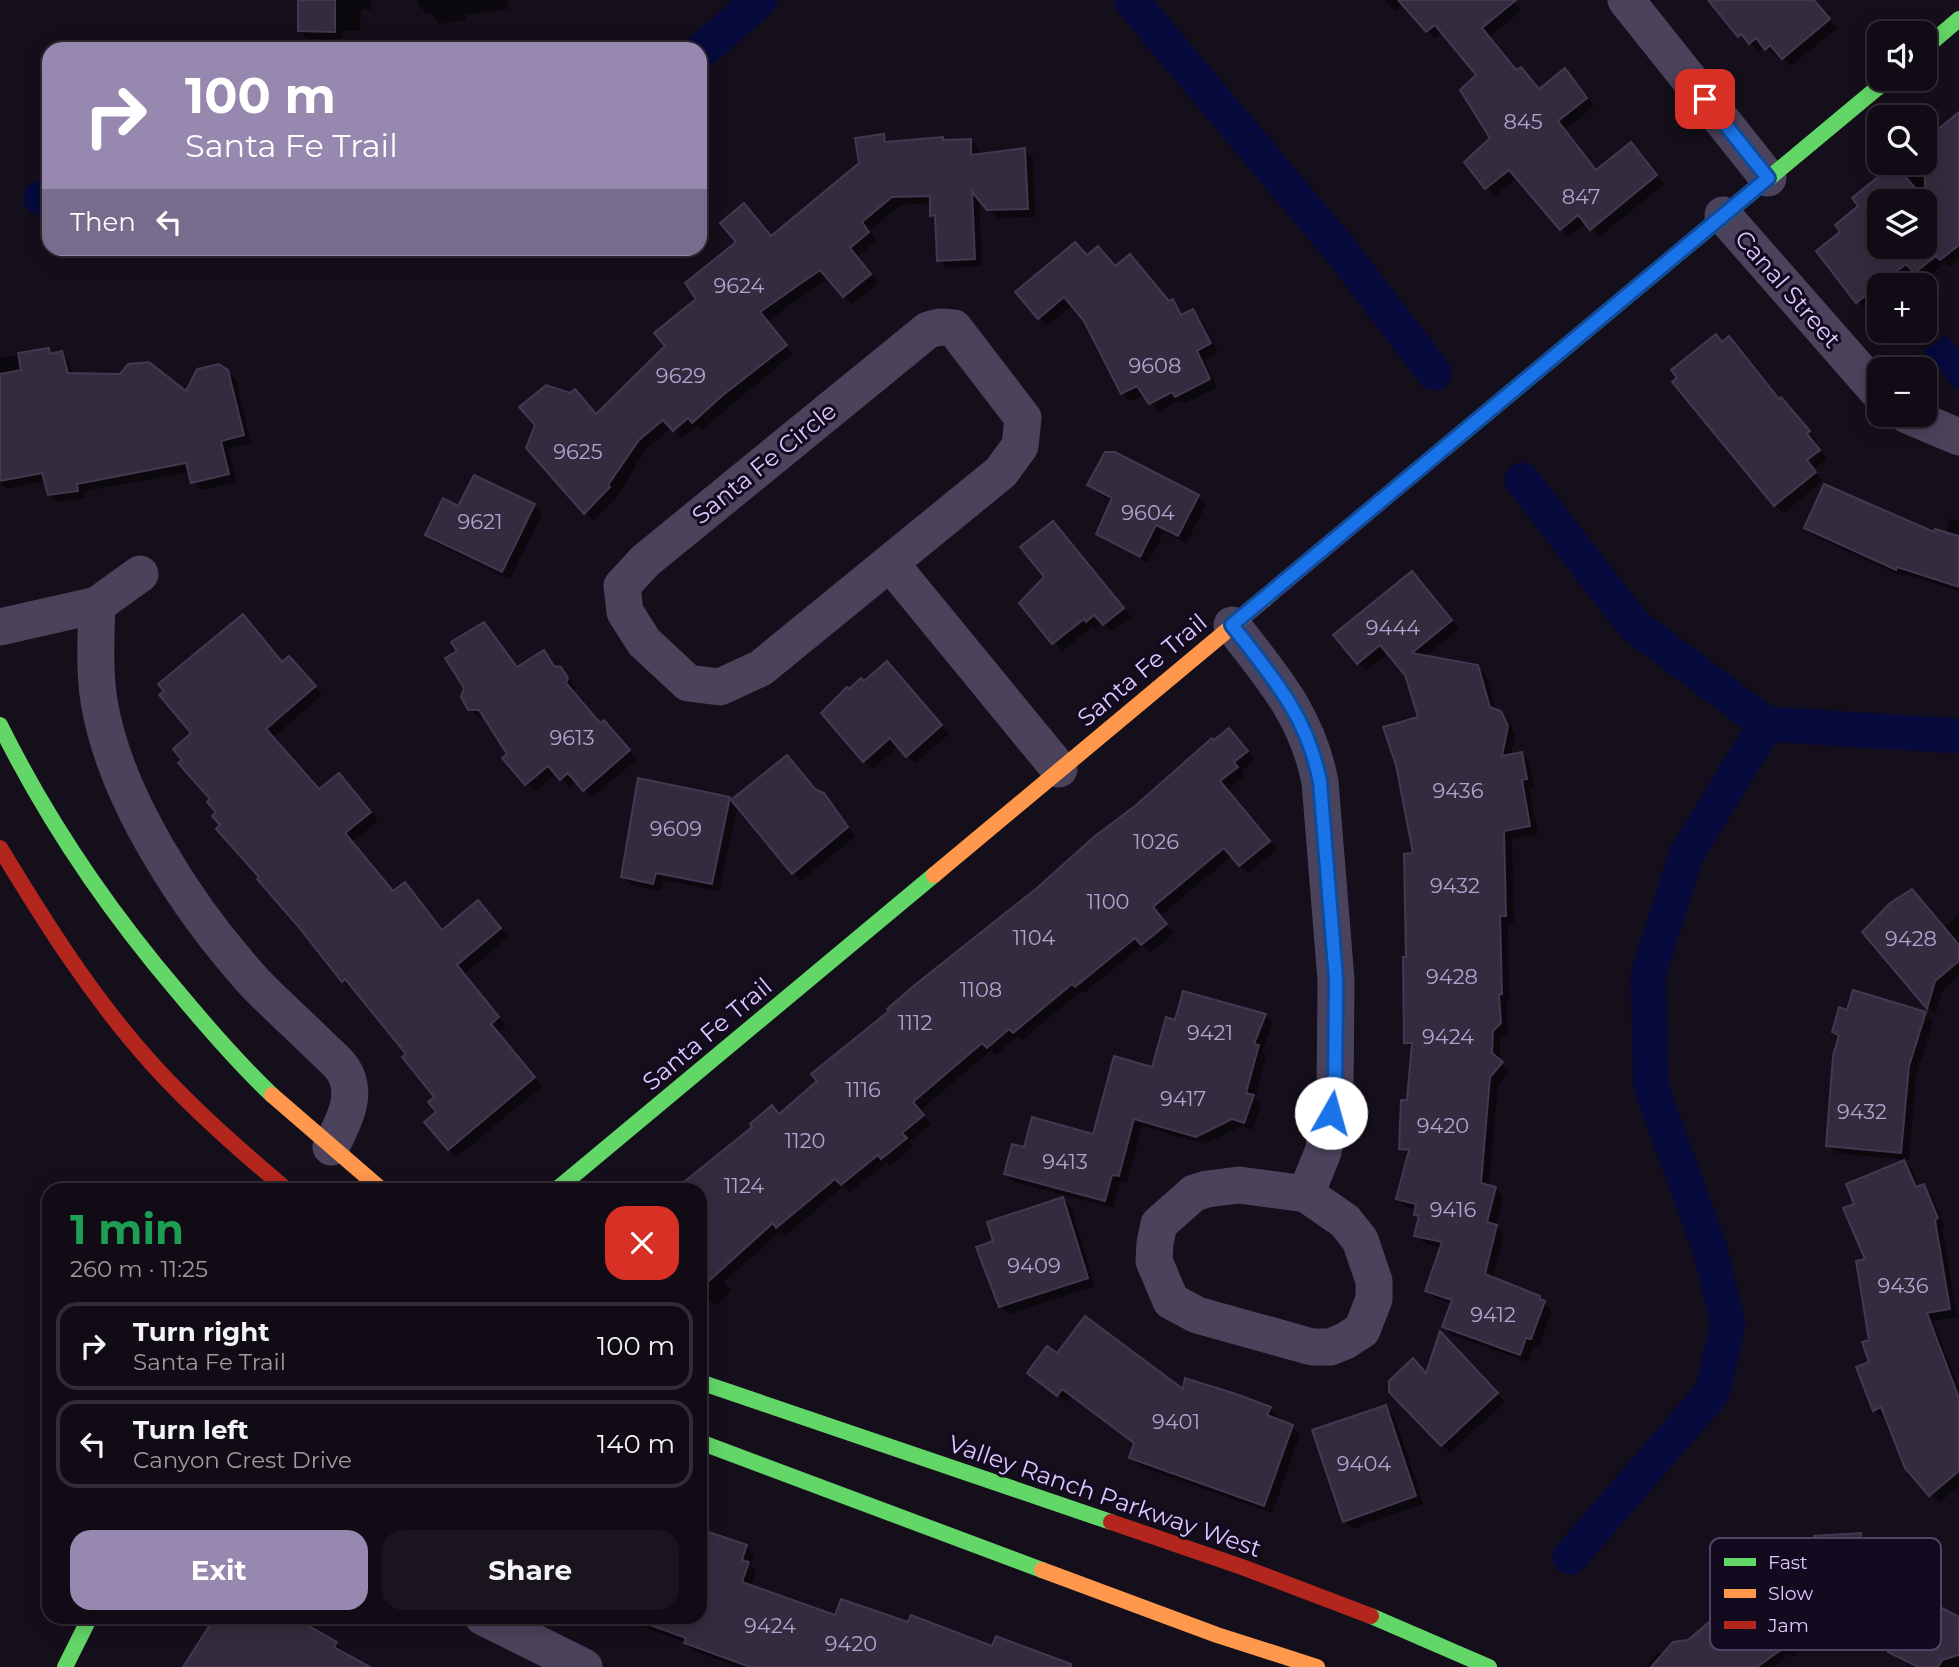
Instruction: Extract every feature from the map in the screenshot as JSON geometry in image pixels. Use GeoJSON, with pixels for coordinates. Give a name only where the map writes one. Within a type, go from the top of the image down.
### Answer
{"type":"FeatureCollection","features":[{"type":"Feature","properties":{"kind":"main road"},"geometry":{"type":"LineString","coordinates":[[1937,38],[1959,19]]}},
{"type":"Feature","properties":{"kind":"main road","name":"Santa Fe Trail"},"geometry":{"type":"LineString","coordinates":[[563,1183],[1873,91]]}},
{"type":"Feature","properties":{"kind":"main road"},"geometry":{"type":"LineString","coordinates":[[0,725],[39,800],[73,855],[142,952],[235,1059],[374,1183]]}},
{"type":"Feature","properties":{"kind":"main road"},"geometry":{"type":"LineString","coordinates":[[0,848],[76,967],[135,1043],[179,1092],[279,1183]]}},
{"type":"Feature","properties":{"kind":"main road","name":"Valley Ranch Parkway West"},"geometry":{"type":"LineString","coordinates":[[707,1384],[1242,1567],[1353,1608],[1489,1667]]}},
{"type":"Feature","properties":{"kind":"main road"},"geometry":{"type":"LineString","coordinates":[[707,1445],[1204,1630],[1317,1667]]}},
{"type":"Feature","properties":{"kind":"main road"},"geometry":{"type":"LineString","coordinates":[[65,1667],[86,1624]]}},
{"type":"Feature","properties":{"kind":"street"},"geometry":{"type":"LineString","coordinates":[[1626,0],[1768,178]]}},
{"type":"Feature","properties":{"kind":"street","name":"Canal Street"},"geometry":{"type":"LineString","coordinates":[[1723,215],[1867,379]]}},
{"type":"Feature","properties":{"kind":"street","name":"Santa Fe Circle"},"geometry":{"type":"LineString","coordinates":[[954,328],[1023,418],[1020,446],[1001,472],[890,563],[761,668],[720,687],[688,683],[644,642],[625,612],[622,586],[645,561],[928,330],[954,328]]}},
{"type":"Feature","properties":{"kind":"street"},"geometry":{"type":"LineString","coordinates":[[1935,427],[1959,437]]}},
{"type":"Feature","properties":{"kind":"street"},"geometry":{"type":"LineString","coordinates":[[890,563],[1059,769]]}},
{"type":"Feature","properties":{"kind":"street"},"geometry":{"type":"LineString","coordinates":[[0,627],[97,605],[140,574]]}},
{"type":"Feature","properties":{"kind":"street"},"geometry":{"type":"LineString","coordinates":[[97,605],[95,657],[99,702],[114,755],[133,802],[160,854],[206,926],[256,984],[342,1068],[351,1091],[346,1116],[331,1147]]}},
{"type":"Feature","properties":{"kind":"street"},"geometry":{"type":"LineString","coordinates":[[1232,625],[1281,690],[1305,729],[1315,755],[1320,782],[1336,980],[1335,1094],[1323,1152],[1306,1194]]}},
{"type":"Feature","properties":{"kind":"street"},"geometry":{"type":"LineString","coordinates":[[1239,1185],[1306,1194],[1345,1222],[1360,1240],[1374,1281],[1374,1299],[1362,1330],[1330,1347],[1312,1347],[1197,1315],[1171,1301],[1154,1261],[1155,1243],[1159,1224],[1183,1201],[1194,1193],[1207,1189],[1239,1185]]}},
{"type":"Feature","properties":{"kind":"street"},"geometry":{"type":"LineString","coordinates":[[497,1624],[584,1667]]}},
{"type":"Feature","properties":{"kind":"shaded area"},"geometry":{"type":"Polygon","coordinates":[[[1946,335],[1959,351],[1957,391],[1937,367],[1937,357],[1929,357],[1924,351],[1946,335]]]}},
{"type":"Feature","properties":{"kind":"building"},"geometry":{"type":"Polygon","coordinates":[[[298,0],[335,0],[335,32],[298,31],[298,0]]]}},
{"type":"Feature","properties":{"kind":"building"},"geometry":{"type":"Polygon","coordinates":[[[1398,0],[1516,0],[1482,28],[1516,70],[1521,67],[1539,89],[1565,68],[1587,98],[1558,121],[1596,170],[1631,142],[1657,175],[1590,230],[1578,215],[1560,230],[1509,170],[1485,189],[1464,162],[1490,138],[1460,90],[1476,75],[1435,25],[1426,32],[1398,0]]]}},
{"type":"Feature","properties":{"kind":"building"},"geometry":{"type":"Polygon","coordinates":[[[1708,0],[1814,0],[1830,19],[1782,59],[1770,45],[1765,50],[1756,38],[1749,44],[1741,34],[1738,37],[1708,0]]]}},
{"type":"Feature","properties":{"kind":"building"},"geometry":{"type":"Polygon","coordinates":[[[1959,112],[1959,245],[1940,260],[1937,257],[1937,189],[1925,189],[1925,175],[1937,175],[1937,130],[1959,112]]]}},
{"type":"Feature","properties":{"kind":"building"},"geometry":{"type":"Polygon","coordinates":[[[884,134],[885,142],[943,137],[943,140],[971,139],[971,155],[1025,148],[1028,209],[987,210],[972,192],[975,259],[937,261],[935,215],[930,216],[930,196],[892,197],[862,222],[869,232],[850,248],[871,274],[843,297],[820,270],[760,312],[787,345],[692,423],[688,418],[673,431],[663,420],[639,440],[608,485],[610,487],[584,514],[526,448],[535,425],[519,407],[546,385],[570,393],[575,389],[596,414],[665,346],[654,333],[696,299],[685,283],[736,242],[720,223],[744,203],[771,236],[859,163],[855,138],[884,134]]]}},
{"type":"Feature","properties":{"kind":"building"},"geometry":{"type":"Polygon","coordinates":[[[1880,175],[1904,175],[1916,189],[1867,189],[1867,259],[1932,259],[1914,273],[1906,264],[1894,273],[1867,273],[1867,294],[1856,303],[1816,251],[1840,232],[1835,225],[1858,206],[1852,198],[1880,175]]]}},
{"type":"Feature","properties":{"kind":"building"},"geometry":{"type":"Polygon","coordinates":[[[1075,242],[1087,255],[1098,246],[1115,266],[1130,254],[1169,301],[1173,299],[1181,315],[1193,309],[1211,343],[1197,351],[1210,379],[1175,397],[1172,392],[1149,404],[1137,386],[1121,394],[1084,321],[1064,297],[1038,319],[1015,292],[1075,242]]]}},
{"type":"Feature","properties":{"kind":"building"},"geometry":{"type":"Polygon","coordinates":[[[1716,334],[1722,342],[1729,336],[1779,399],[1781,397],[1810,431],[1807,434],[1820,450],[1807,460],[1816,472],[1774,506],[1672,382],[1677,378],[1671,370],[1716,334]]]}},
{"type":"Feature","properties":{"kind":"building"},"geometry":{"type":"Polygon","coordinates":[[[49,348],[50,354],[62,351],[68,373],[120,374],[128,364],[149,362],[186,391],[197,369],[219,364],[228,370],[244,435],[221,441],[229,474],[191,483],[186,463],[77,484],[78,491],[48,495],[42,473],[0,481],[0,374],[21,370],[18,353],[49,348]]]}},
{"type":"Feature","properties":{"kind":"building"},"geometry":{"type":"Polygon","coordinates":[[[1105,452],[1115,452],[1199,495],[1178,536],[1156,525],[1140,557],[1096,534],[1112,498],[1087,485],[1105,452]]]}},
{"type":"Feature","properties":{"kind":"building"},"geometry":{"type":"Polygon","coordinates":[[[474,475],[535,504],[502,572],[425,535],[443,498],[458,506],[474,475]]]}},
{"type":"Feature","properties":{"kind":"building"},"geometry":{"type":"Polygon","coordinates":[[[1824,484],[1934,532],[1935,529],[1959,536],[1959,587],[1897,567],[1896,570],[1804,528],[1824,484]]]}},
{"type":"Feature","properties":{"kind":"building"},"geometry":{"type":"Polygon","coordinates":[[[1053,521],[1124,608],[1103,625],[1094,615],[1086,622],[1084,619],[1052,644],[1019,603],[1044,577],[1020,547],[1053,521]]]}},
{"type":"Feature","properties":{"kind":"building"},"geometry":{"type":"Polygon","coordinates":[[[1412,571],[1452,620],[1412,653],[1478,665],[1490,707],[1501,711],[1508,726],[1502,756],[1522,752],[1527,779],[1522,780],[1530,826],[1504,831],[1506,916],[1500,916],[1501,1023],[1493,1031],[1492,1053],[1503,1062],[1490,1077],[1481,1183],[1496,1187],[1487,1222],[1497,1225],[1485,1274],[1540,1296],[1540,1299],[1545,1301],[1531,1339],[1526,1338],[1520,1355],[1442,1327],[1452,1300],[1425,1291],[1442,1242],[1414,1236],[1419,1216],[1414,1215],[1416,1204],[1396,1199],[1409,1150],[1399,1149],[1401,1100],[1407,1100],[1412,1043],[1404,1043],[1404,854],[1413,853],[1396,765],[1383,727],[1418,717],[1405,675],[1380,645],[1357,664],[1333,635],[1412,571]]]}},
{"type":"Feature","properties":{"kind":"building"},"geometry":{"type":"Polygon","coordinates":[[[243,614],[282,662],[289,656],[316,686],[266,729],[319,789],[339,773],[371,812],[345,833],[393,891],[405,882],[442,930],[478,900],[501,928],[457,965],[499,1017],[491,1024],[535,1077],[448,1150],[424,1122],[436,1112],[428,1102],[434,1097],[402,1057],[406,1054],[345,979],[342,982],[257,879],[259,877],[216,829],[220,825],[212,816],[216,812],[207,802],[210,799],[178,763],[182,760],[173,749],[191,733],[159,695],[164,691],[158,684],[243,614]]]}},
{"type":"Feature","properties":{"kind":"building"},"geometry":{"type":"Polygon","coordinates":[[[484,622],[517,667],[544,650],[554,666],[561,667],[568,678],[566,683],[600,723],[604,720],[630,750],[583,791],[568,773],[560,780],[548,766],[525,785],[502,758],[507,754],[479,710],[468,710],[461,697],[464,688],[445,658],[457,651],[451,642],[484,622]]]}},
{"type":"Feature","properties":{"kind":"building"},"geometry":{"type":"Polygon","coordinates":[[[887,661],[942,725],[906,757],[890,738],[863,762],[821,713],[847,687],[849,689],[861,678],[864,681],[887,661]]]}},
{"type":"Feature","properties":{"kind":"building"},"geometry":{"type":"Polygon","coordinates":[[[1229,728],[1248,751],[1234,762],[1238,767],[1220,781],[1270,841],[1239,866],[1224,848],[1153,907],[1167,924],[1141,945],[1135,938],[1075,987],[1072,984],[1013,1033],[1009,1029],[987,1048],[982,1043],[913,1102],[924,1115],[902,1133],[907,1138],[881,1159],[878,1155],[841,1185],[835,1179],[776,1228],[773,1223],[707,1283],[707,1183],[683,1183],[752,1127],[750,1124],[772,1105],[779,1114],[817,1081],[811,1074],[889,1011],[887,1009],[916,984],[1135,806],[1212,738],[1214,740],[1229,728]]]}},
{"type":"Feature","properties":{"kind":"building"},"geometry":{"type":"Polygon","coordinates":[[[787,755],[815,789],[824,793],[848,827],[792,874],[731,800],[787,755]]]}},
{"type":"Feature","properties":{"kind":"building"},"geometry":{"type":"Polygon","coordinates":[[[638,778],[730,797],[712,884],[656,873],[653,884],[621,877],[638,778]]]}},
{"type":"Feature","properties":{"kind":"building"},"geometry":{"type":"Polygon","coordinates":[[[1912,889],[1959,945],[1959,961],[1935,981],[1927,1009],[1862,932],[1890,903],[1912,889]]]}},
{"type":"Feature","properties":{"kind":"building"},"geometry":{"type":"Polygon","coordinates":[[[1853,990],[1926,1012],[1909,1066],[1901,1153],[1826,1146],[1833,1056],[1839,1035],[1832,1032],[1839,1007],[1847,1010],[1853,990]]]}},
{"type":"Feature","properties":{"kind":"building"},"geometry":{"type":"Polygon","coordinates":[[[1183,991],[1266,1014],[1254,1044],[1259,1045],[1246,1093],[1254,1095],[1244,1123],[1232,1119],[1196,1137],[1134,1119],[1119,1176],[1112,1175],[1105,1201],[1004,1174],[1012,1144],[1024,1147],[1032,1117],[1093,1134],[1114,1056],[1152,1067],[1166,1017],[1175,1020],[1183,991]]]}},
{"type":"Feature","properties":{"kind":"building"},"geometry":{"type":"Polygon","coordinates":[[[1904,1160],[1916,1187],[1924,1184],[1938,1218],[1935,1220],[1950,1309],[1927,1313],[1959,1398],[1959,1471],[1929,1496],[1905,1468],[1881,1407],[1873,1411],[1856,1367],[1869,1362],[1862,1342],[1869,1340],[1856,1261],[1865,1259],[1843,1208],[1854,1204],[1846,1184],[1904,1160]]]}},
{"type":"Feature","properties":{"kind":"building"},"geometry":{"type":"Polygon","coordinates":[[[1063,1197],[1088,1278],[999,1307],[976,1247],[993,1241],[987,1222],[1063,1197]]]}},
{"type":"Feature","properties":{"kind":"building"},"geometry":{"type":"Polygon","coordinates":[[[1085,1316],[1183,1389],[1185,1378],[1236,1394],[1271,1407],[1267,1415],[1293,1425],[1264,1506],[1129,1458],[1134,1443],[1062,1389],[1057,1396],[1027,1373],[1047,1346],[1057,1353],[1085,1316]]]}},
{"type":"Feature","properties":{"kind":"building"},"geometry":{"type":"Polygon","coordinates":[[[1440,1331],[1498,1393],[1441,1446],[1389,1392],[1389,1381],[1413,1358],[1426,1373],[1440,1331]]]}},
{"type":"Feature","properties":{"kind":"building"},"geometry":{"type":"Polygon","coordinates":[[[1386,1405],[1416,1496],[1343,1522],[1312,1430],[1386,1405]]]}},
{"type":"Feature","properties":{"kind":"building"},"geometry":{"type":"Polygon","coordinates":[[[707,1531],[747,1545],[742,1560],[749,1562],[742,1582],[835,1615],[841,1599],[908,1622],[911,1615],[992,1646],[996,1636],[1071,1664],[1071,1667],[750,1667],[684,1643],[686,1638],[647,1624],[707,1624],[707,1531]]]}},
{"type":"Feature","properties":{"kind":"building"},"geometry":{"type":"Polygon","coordinates":[[[1861,1533],[1861,1538],[1814,1538],[1861,1533]]]}},
{"type":"Feature","properties":{"kind":"building"},"geometry":{"type":"Polygon","coordinates":[[[1941,1608],[1959,1617],[1959,1655],[1942,1660],[1938,1667],[1918,1667],[1888,1652],[1941,1650],[1941,1608]]]}},
{"type":"Feature","properties":{"kind":"building"},"geometry":{"type":"Polygon","coordinates":[[[1710,1621],[1710,1650],[1781,1650],[1757,1667],[1651,1667],[1673,1642],[1688,1640],[1710,1621]]]}},
{"type":"Feature","properties":{"kind":"building"},"geometry":{"type":"Polygon","coordinates":[[[211,1624],[305,1624],[337,1642],[334,1647],[370,1667],[183,1667],[211,1624]]]}},
{"type":"Feature","properties":{"kind":"waterway"},"geometry":{"type":"LineString","coordinates":[[707,46],[760,0]]}},
{"type":"Feature","properties":{"kind":"waterway"},"geometry":{"type":"LineString","coordinates":[[1131,0],[1342,252],[1434,373]]}},
{"type":"Feature","properties":{"kind":"waterway"},"geometry":{"type":"LineString","coordinates":[[1522,480],[1634,625],[1766,724],[1959,736]]}},
{"type":"Feature","properties":{"kind":"waterway"},"geometry":{"type":"LineString","coordinates":[[1570,1557],[1712,1393],[1728,1324],[1710,1249],[1651,1087],[1648,976],[1686,855],[1766,724]]}},
{"type":"Feature","properties":{"kind":"traffic: fast"},"geometry":{"type":"LineString","coordinates":[[1937,38],[1959,19]]}},
{"type":"Feature","properties":{"kind":"traffic: fast"},"geometry":{"type":"LineString","coordinates":[[1443,450],[1874,91]]}},
{"type":"Feature","properties":{"kind":"traffic: fast"},"geometry":{"type":"LineString","coordinates":[[0,725],[59,830],[127,929],[235,1058],[272,1095]]}},
{"type":"Feature","properties":{"kind":"traffic: fast"},"geometry":{"type":"LineString","coordinates":[[564,1183],[934,875]]}},
{"type":"Feature","properties":{"kind":"traffic: fast"},"geometry":{"type":"LineString","coordinates":[[707,1384],[1111,1522]]}},
{"type":"Feature","properties":{"kind":"traffic: fast"},"geometry":{"type":"LineString","coordinates":[[707,1445],[1042,1570]]}},
{"type":"Feature","properties":{"kind":"traffic: fast"},"geometry":{"type":"LineString","coordinates":[[1371,1616],[1489,1667]]}},
{"type":"Feature","properties":{"kind":"traffic: fast"},"geometry":{"type":"LineString","coordinates":[[65,1667],[86,1624]]}},
{"type":"Feature","properties":{"kind":"traffic: slow"},"geometry":{"type":"LineString","coordinates":[[934,875],[1272,593]]}},
{"type":"Feature","properties":{"kind":"traffic: slow"},"geometry":{"type":"LineString","coordinates":[[272,1095],[374,1183]]}},
{"type":"Feature","properties":{"kind":"traffic: slow"},"geometry":{"type":"LineString","coordinates":[[1042,1570],[1217,1635],[1317,1667]]}},
{"type":"Feature","properties":{"kind":"traffic: jam"},"geometry":{"type":"LineString","coordinates":[[1272,593],[1443,450]]}},
{"type":"Feature","properties":{"kind":"traffic: jam"},"geometry":{"type":"LineString","coordinates":[[0,848],[72,961],[132,1041],[202,1115],[279,1183]]}},
{"type":"Feature","properties":{"kind":"traffic: jam"},"geometry":{"type":"LineString","coordinates":[[1111,1522],[1242,1567],[1371,1616]]}},
{"type":"Feature","properties":{"kind":"route"},"geometry":{"type":"LineString","coordinates":[[1331,1113],[1335,1094],[1336,980],[1320,782],[1315,755],[1305,729],[1281,690],[1232,625],[1768,178],[1705,99]]}}]}
